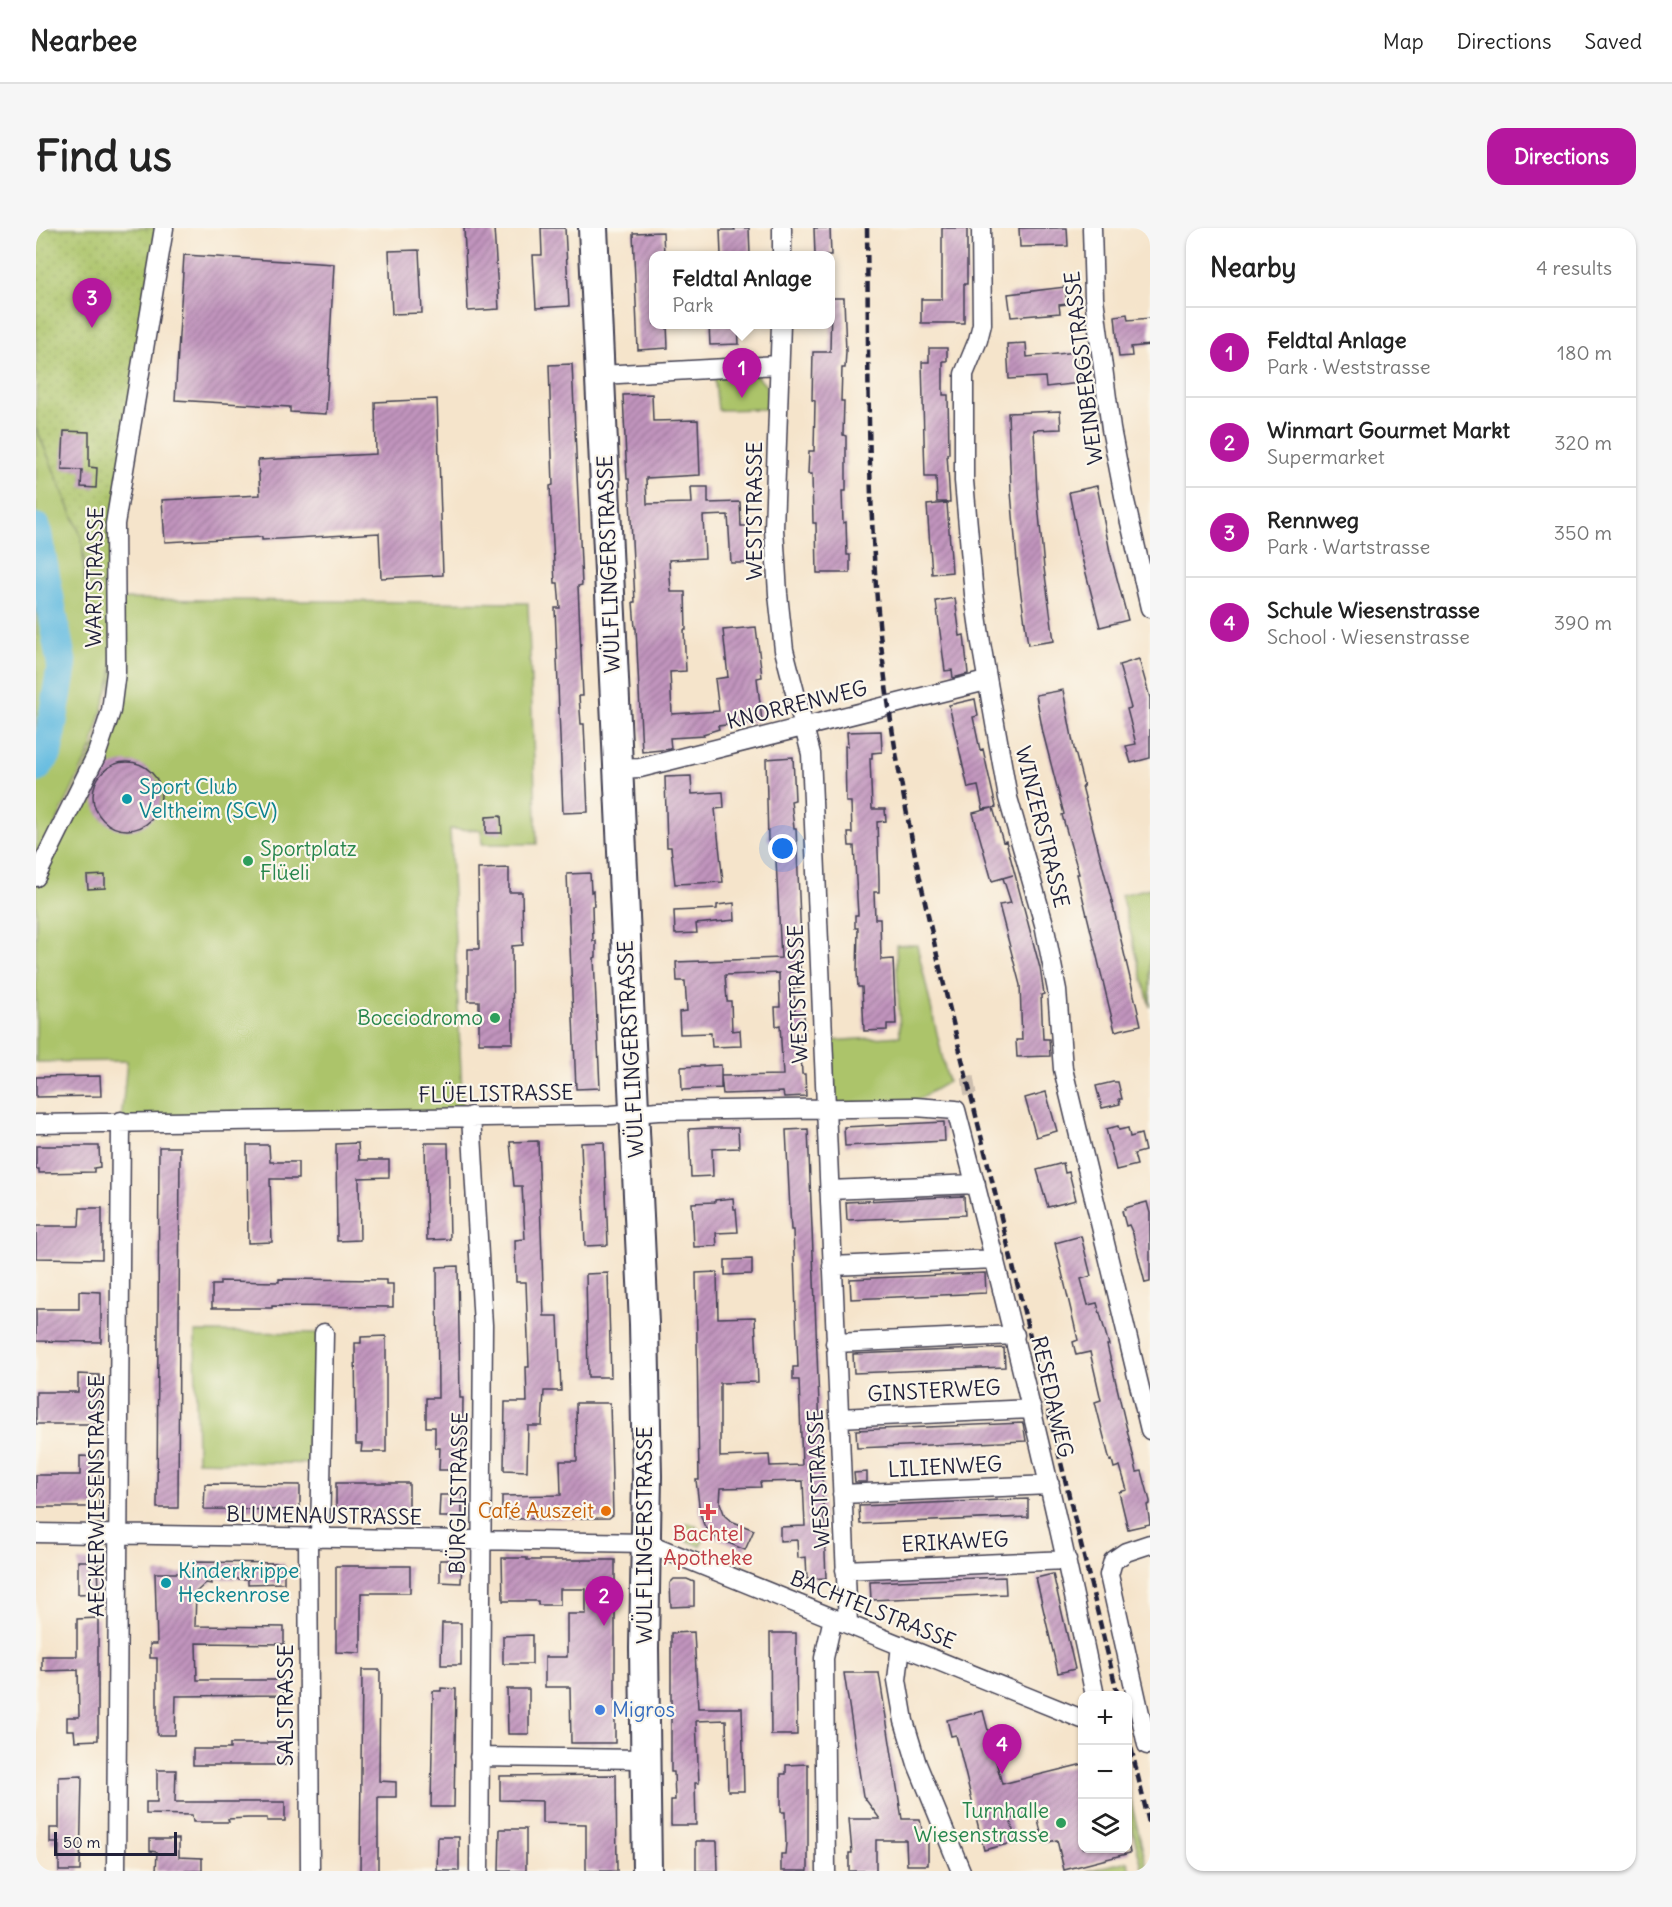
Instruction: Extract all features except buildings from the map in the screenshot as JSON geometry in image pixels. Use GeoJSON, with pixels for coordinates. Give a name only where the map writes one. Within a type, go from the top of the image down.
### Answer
{"type":"FeatureCollection","features":[{"type":"Feature","properties":{"kind":"main road","name":"WÜLFLINGERSTRASSE"},"geometry":{"type":"LineString","coordinates":[[593,228],[644,1324],[647,1871]]}},
{"type":"Feature","properties":{"kind":"street","name":"WARTSTRASSE"},"geometry":{"type":"LineString","coordinates":[[36,877],[96,756],[111,711],[116,672],[115,524],[164,228]]}},
{"type":"Feature","properties":{"kind":"street"},"geometry":{"type":"LineString","coordinates":[[782,228],[782,251]]}},
{"type":"Feature","properties":{"kind":"street","name":"WINZERSTRASSE"},"geometry":{"type":"LineString","coordinates":[[981,228],[982,324],[964,374],[964,481],[974,594],[986,681],[1008,798],[1048,946],[1057,990],[1063,1069],[1150,1430]]}},
{"type":"Feature","properties":{"kind":"street","name":"WEINBERGSTRASSE"},"geometry":{"type":"LineString","coordinates":[[1092,228],[1094,298],[1111,429],[1150,608]]}},
{"type":"Feature","properties":{"kind":"street","name":"WESTSTRASSE"},"geometry":{"type":"LineString","coordinates":[[781,329],[774,529],[784,650],[812,764],[846,1570],[840,1621],[824,1658],[826,1871]]}},
{"type":"Feature","properties":{"kind":"street"},"geometry":{"type":"LineString","coordinates":[[601,375],[779,365]]}},
{"type":"Feature","properties":{"kind":"street","name":"KNORRENWEG"},"geometry":{"type":"LineString","coordinates":[[618,769],[640,768],[986,681]]}},
{"type":"Feature","properties":{"kind":"street","name":"FLÜELISTRASSE"},"geometry":{"type":"LineString","coordinates":[[36,1124],[611,1115],[633,1112],[915,1107],[956,1110]]}},
{"type":"Feature","properties":{"kind":"street","name":"RESEDAWEG"},"geometry":{"type":"LineString","coordinates":[[956,1110],[1014,1335],[1068,1560],[1094,1691]]}},
{"type":"Feature","properties":{"kind":"street","name":"BÜRGLISTRASSE"},"geometry":{"type":"LineString","coordinates":[[471,1116],[483,1324],[479,1871]]}},
{"type":"Feature","properties":{"kind":"street","name":"AECKERWIESENSTRASSE"},"geometry":{"type":"LineString","coordinates":[[116,1871],[121,1121]]}},
{"type":"Feature","properties":{"kind":"street"},"geometry":{"type":"LineString","coordinates":[[829,1190],[975,1184]]}},
{"type":"Feature","properties":{"kind":"street"},"geometry":{"type":"LineString","coordinates":[[832,1266],[995,1259]]}},
{"type":"Feature","properties":{"kind":"street","name":"SALSTRASSE"},"geometry":{"type":"LineString","coordinates":[[310,1871],[314,1538],[324,1334]]}},
{"type":"Feature","properties":{"kind":"street"},"geometry":{"type":"LineString","coordinates":[[835,1343],[1014,1335]]}},
{"type":"Feature","properties":{"kind":"street","name":"GINSTERWEG"},"geometry":{"type":"LineString","coordinates":[[839,1418],[1032,1409]]}},
{"type":"Feature","properties":{"kind":"street","name":"LILIENWEG"},"geometry":{"type":"LineString","coordinates":[[842,1494],[1050,1485]]}},
{"type":"Feature","properties":{"kind":"street","name":"BLUMENAUSTRASSE"},"geometry":{"type":"LineString","coordinates":[[36,1533],[647,1543]]}},
{"type":"Feature","properties":{"kind":"street","name":"BACHTELSTRASSE"},"geometry":{"type":"LineString","coordinates":[[647,1543],[1078,1717]]}},
{"type":"Feature","properties":{"kind":"street"},"geometry":{"type":"LineString","coordinates":[[1148,1746],[1143,1735],[1109,1575],[1113,1561],[1126,1552],[1150,1544]]}},
{"type":"Feature","properties":{"kind":"street","name":"ERIKAWEG"},"geometry":{"type":"LineString","coordinates":[[846,1570],[1068,1560]]}},
{"type":"Feature","properties":{"kind":"street"},"geometry":{"type":"LineString","coordinates":[[901,1646],[897,1680],[904,1721],[917,1764],[961,1871]]}},
{"type":"Feature","properties":{"kind":"street"},"geometry":{"type":"LineString","coordinates":[[1132,1740],[1148,1746]]}},
{"type":"Feature","properties":{"kind":"street"},"geometry":{"type":"LineString","coordinates":[[479,1757],[646,1759]]}},
{"type":"Feature","properties":{"kind":"green space"},"geometry":{"type":"Polygon","coordinates":[[[36,228],[164,228],[113,582],[86,585],[82,538],[36,427],[36,228]]]}},
{"type":"Feature","properties":{"kind":"green space"},"geometry":{"type":"Polygon","coordinates":[[[714,375],[757,376],[767,387],[767,409],[718,410],[714,375]]]}},
{"type":"Feature","properties":{"kind":"green space"},"geometry":{"type":"Polygon","coordinates":[[[36,427],[82,538],[85,585],[112,582],[113,672],[92,747],[36,866],[36,427]]]}},
{"type":"Feature","properties":{"kind":"green space","name":"Sportplatz Flüeli"},"geometry":{"type":"Polygon","coordinates":[[[114,599],[528,603],[537,844],[482,844],[481,830],[450,829],[463,1116],[121,1121],[127,1061],[36,1062],[36,877],[111,711],[114,599]]]}},
{"type":"Feature","properties":{"kind":"green space"},"geometry":{"type":"Polygon","coordinates":[[[1150,888],[1150,1007],[1121,895],[1150,888]]]}},
{"type":"Feature","properties":{"kind":"green space"},"geometry":{"type":"Polygon","coordinates":[[[896,945],[917,945],[948,1082],[912,1103],[839,1105],[833,1098],[831,1041],[900,1036],[896,945]]]}},
{"type":"Feature","properties":{"kind":"green space"},"geometry":{"type":"Polygon","coordinates":[[[195,1332],[324,1333],[320,1464],[197,1461],[195,1332]]]}},
{"type":"Feature","properties":{"kind":"green space"},"geometry":{"type":"Polygon","coordinates":[[[688,1523],[700,1531],[703,1540],[700,1546],[678,1537],[680,1527],[688,1523]]]}},
{"type":"Feature","properties":{"kind":"green space"},"geometry":{"type":"Polygon","coordinates":[[[1132,1806],[1148,1871],[1143,1871],[1132,1828],[1132,1806]]]}},
{"type":"Feature","properties":{"kind":"green space"},"geometry":{"type":"Polygon","coordinates":[[[1128,1861],[1131,1871],[1087,1871],[1128,1861]]]}},
{"type":"Feature","properties":{"kind":"waterway"},"geometry":{"type":"LineString","coordinates":[[36,528],[62,665],[47,754],[36,768]]}},
{"type":"Feature","properties":{"kind":"tunnel"},"geometry":{"type":"LineString","coordinates":[[963,1087],[975,1085]]}},
{"type":"Feature","properties":{"kind":"railway"},"geometry":{"type":"LineString","coordinates":[[867,228],[872,528],[882,648],[898,764],[908,821],[945,989],[1117,1691]]}},
{"type":"Feature","properties":{"kind":"railway"},"geometry":{"type":"LineString","coordinates":[[1130,1745],[1150,1827]]}},
{"type":"Feature","properties":{"kind":"place","name":"Rennweg"},"geometry":{"type":"Point","coordinates":[92,328]}},
{"type":"Feature","properties":{"kind":"place","name":"Feldtal Anlage"},"geometry":{"type":"Point","coordinates":[742,398]}},
{"type":"Feature","properties":{"kind":"place","name":"Sport Club Veltheim (SCV)"},"geometry":{"type":"Point","coordinates":[127,799]}},
{"type":"Feature","properties":{"kind":"place","name":"Sportplatz Flüeli"},"geometry":{"type":"Point","coordinates":[248,861]}},
{"type":"Feature","properties":{"kind":"place","name":"Bocciodromo"},"geometry":{"type":"Point","coordinates":[495,1018]}},
{"type":"Feature","properties":{"kind":"place","name":"Café Auszeit"},"geometry":{"type":"Point","coordinates":[606,1511]}},
{"type":"Feature","properties":{"kind":"place","name":"Bachtel Apotheke"},"geometry":{"type":"Point","coordinates":[708,1512]}},
{"type":"Feature","properties":{"kind":"place","name":"Kinderkrippe Heckenrose"},"geometry":{"type":"Point","coordinates":[166,1583]}},
{"type":"Feature","properties":{"kind":"place","name":"Winmart Gourmet Markt"},"geometry":{"type":"Point","coordinates":[604,1626]}},
{"type":"Feature","properties":{"kind":"place","name":"Migros"},"geometry":{"type":"Point","coordinates":[600,1710]}},
{"type":"Feature","properties":{"kind":"place","name":"Schule Wiesenstrasse"},"geometry":{"type":"Point","coordinates":[1002,1774]}},
{"type":"Feature","properties":{"kind":"place","name":"Turnhalle Wiesenstrasse"},"geometry":{"type":"Point","coordinates":[1061,1823]}}]}
